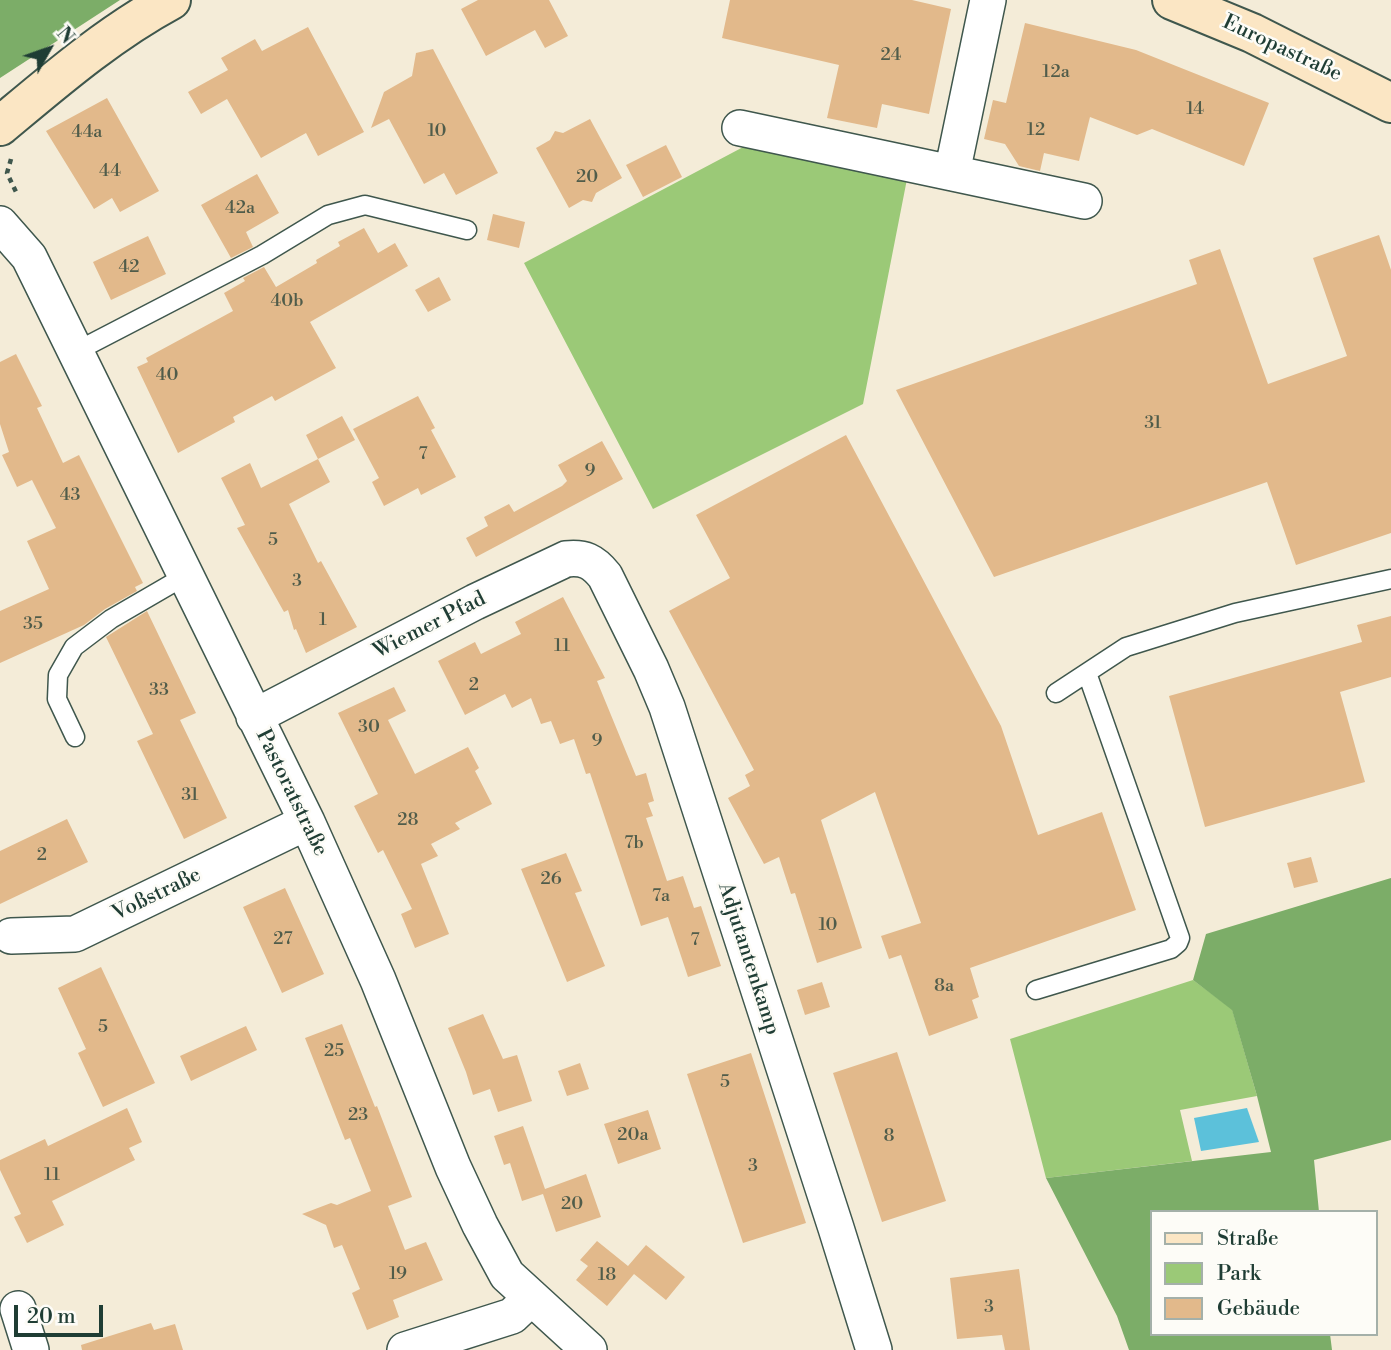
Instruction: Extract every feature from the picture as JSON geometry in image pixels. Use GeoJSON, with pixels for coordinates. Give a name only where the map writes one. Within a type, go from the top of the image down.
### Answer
{"type":"FeatureCollection","features":[{"type":"Feature","properties":{"kind":"street"},"geometry":{"type":"LineString","coordinates":[[7,141],[75,64],[150,11],[171,0]]}},
{"type":"Feature","properties":{"kind":"street"},"geometry":{"type":"LineString","coordinates":[[952,173],[988,0]]}},
{"type":"Feature","properties":{"kind":"street","name":"Europastraße"},"geometry":{"type":"LineString","coordinates":[[1172,0],[1252,33],[1391,103]]}},
{"type":"Feature","properties":{"kind":"street"},"geometry":{"type":"LineString","coordinates":[[740,128],[1084,201]]}},
{"type":"Feature","properties":{"kind":"street","name":"Pastoratstraße"},"geometry":{"type":"LineString","coordinates":[[4,228],[29,257],[307,822],[378,980],[458,1179],[507,1275],[589,1350]]}},
{"type":"Feature","properties":{"kind":"street","name":"Wiemer Pfad"},"geometry":{"type":"LineString","coordinates":[[254,717],[475,602],[566,559],[578,557],[590,560],[605,576]]}},
{"type":"Feature","properties":{"kind":"street","name":"Adjutantenkamp"},"geometry":{"type":"LineString","coordinates":[[605,576],[667,707],[874,1350]]}},
{"type":"Feature","properties":{"kind":"street","name":"Voßstraße"},"geometry":{"type":"LineString","coordinates":[[5,939],[75,934],[307,822]]}},
{"type":"Feature","properties":{"kind":"street"},"geometry":{"type":"LineString","coordinates":[[405,1350],[512,1316],[531,1298]]}},
{"type":"Feature","properties":{"kind":"street"},"geometry":{"type":"LineString","coordinates":[[9,1303],[31,1350]]}},
{"type":"Feature","properties":{"kind":"lane"},"geometry":{"type":"LineString","coordinates":[[75,352],[262,255],[328,215],[365,205],[467,230]]}},
{"type":"Feature","properties":{"kind":"lane"},"geometry":{"type":"LineString","coordinates":[[75,737],[57,699],[58,675],[74,646],[111,619],[185,576]]}},
{"type":"Feature","properties":{"kind":"lane"},"geometry":{"type":"LineString","coordinates":[[1056,693],[1126,646],[1235,613],[1391,579]]}},
{"type":"Feature","properties":{"kind":"lane"},"geometry":{"type":"LineString","coordinates":[[1036,990],[1171,949],[1180,937],[1087,673]]}},
{"type":"Feature","properties":{"kind":"path"},"geometry":{"type":"LineString","coordinates":[[4,228],[25,212],[8,173],[7,141]]}},
{"type":"Feature","properties":{"kind":"green space"},"geometry":{"type":"Polygon","coordinates":[[[0,0],[120,0],[0,78],[0,0]]]}},
{"type":"Feature","properties":{"kind":"green space"},"geometry":{"type":"Polygon","coordinates":[[[747,145],[907,179],[863,404],[653,509],[524,263],[747,145]]]}},
{"type":"Feature","properties":{"kind":"green space"},"geometry":{"type":"Polygon","coordinates":[[[1391,878],[1391,1140],[1314,1160],[1319,1210],[1150,1210],[1150,1336],[1330,1336],[1332,1350],[1129,1350],[1117,1316],[1046,1178],[1271,1152],[1232,1010],[1193,980],[1206,934],[1391,878]]]}},
{"type":"Feature","properties":{"kind":"green space"},"geometry":{"type":"Polygon","coordinates":[[[1193,980],[1232,1009],[1257,1096],[1180,1110],[1192,1161],[1046,1178],[1010,1039],[1193,980]]]}},
{"type":"Feature","properties":{"kind":"water"},"geometry":{"type":"Polygon","coordinates":[[[1247,1108],[1259,1142],[1201,1151],[1194,1118],[1247,1108]]]}},
{"type":"Feature","properties":{"kind":"building"},"geometry":{"type":"Polygon","coordinates":[[[478,0],[549,0],[568,36],[545,48],[535,30],[486,56],[461,9],[478,0]]]}},
{"type":"Feature","properties":{"kind":"building"},"geometry":{"type":"Polygon","coordinates":[[[730,0],[912,0],[951,9],[929,114],[882,104],[877,128],[827,118],[839,65],[722,38],[730,0]]]}},
{"type":"Feature","properties":{"kind":"building"},"geometry":{"type":"Polygon","coordinates":[[[1025,23],[1136,50],[1269,103],[1244,166],[1152,129],[1137,135],[1090,117],[1079,161],[1044,153],[1040,171],[1019,166],[1005,144],[984,139],[993,100],[1006,103],[1025,23]]]}},
{"type":"Feature","properties":{"kind":"building"},"geometry":{"type":"Polygon","coordinates":[[[308,27],[364,132],[318,156],[306,133],[261,158],[227,99],[201,114],[188,92],[228,70],[221,58],[255,39],[262,51],[308,27]]]}},
{"type":"Feature","properties":{"kind":"building"},"geometry":{"type":"Polygon","coordinates":[[[433,49],[498,173],[456,195],[444,173],[424,184],[389,119],[371,128],[384,92],[412,76],[416,53],[433,49]]]}},
{"type":"Feature","properties":{"kind":"building"},"geometry":{"type":"Polygon","coordinates":[[[107,98],[159,191],[120,212],[112,198],[94,209],[46,131],[107,98]]]}},
{"type":"Feature","properties":{"kind":"building"},"geometry":{"type":"Polygon","coordinates":[[[590,119],[622,178],[596,193],[592,202],[583,200],[569,208],[536,148],[550,140],[555,131],[563,133],[590,119]]]}},
{"type":"Feature","properties":{"kind":"building"},"geometry":{"type":"Polygon","coordinates":[[[666,145],[682,177],[643,197],[626,165],[666,145]]]}},
{"type":"Feature","properties":{"kind":"building"},"geometry":{"type":"Polygon","coordinates":[[[257,174],[279,213],[246,232],[253,247],[231,258],[201,205],[257,174]]]}},
{"type":"Feature","properties":{"kind":"building"},"geometry":{"type":"Polygon","coordinates":[[[493,214],[525,222],[519,248],[487,240],[493,214]]]}},
{"type":"Feature","properties":{"kind":"building"},"geometry":{"type":"Polygon","coordinates":[[[364,228],[378,253],[395,243],[408,266],[310,322],[336,368],[275,401],[272,396],[233,417],[235,422],[178,453],[137,367],[148,362],[146,358],[233,311],[224,293],[245,281],[243,278],[264,267],[276,287],[317,263],[316,260],[340,246],[338,242],[364,228]]]}},
{"type":"Feature","properties":{"kind":"building"},"geometry":{"type":"Polygon","coordinates":[[[1379,235],[1391,270],[1391,533],[1296,565],[1267,482],[994,577],[896,390],[1197,284],[1189,260],[1220,249],[1268,384],[1347,356],[1313,258],[1379,235]]]}},
{"type":"Feature","properties":{"kind":"building"},"geometry":{"type":"Polygon","coordinates":[[[148,236],[166,274],[111,300],[93,262],[148,236]]]}},
{"type":"Feature","properties":{"kind":"building"},"geometry":{"type":"Polygon","coordinates":[[[439,277],[451,300],[428,312],[415,290],[439,277]]]}},
{"type":"Feature","properties":{"kind":"building"},"geometry":{"type":"Polygon","coordinates":[[[16,354],[42,406],[37,408],[63,463],[79,455],[143,583],[135,587],[137,591],[105,609],[84,625],[0,663],[0,611],[49,589],[27,541],[56,528],[32,480],[17,487],[2,455],[9,452],[0,424],[0,362],[16,354]]]}},
{"type":"Feature","properties":{"kind":"building"},"geometry":{"type":"Polygon","coordinates":[[[418,396],[435,428],[431,430],[456,477],[421,495],[418,488],[384,506],[372,482],[379,478],[353,429],[418,396]]]}},
{"type":"Feature","properties":{"kind":"building"},"geometry":{"type":"Polygon","coordinates":[[[342,416],[355,440],[318,459],[306,435],[342,416]]]}},
{"type":"Feature","properties":{"kind":"building"},"geometry":{"type":"Polygon","coordinates":[[[846,435],[1001,726],[1038,835],[1102,812],[1136,910],[970,968],[979,997],[972,1000],[978,1018],[929,1036],[901,955],[889,959],[881,936],[921,923],[875,792],[821,820],[862,948],[817,963],[795,893],[791,894],[779,857],[764,864],[728,798],[750,786],[745,775],[754,770],[669,611],[730,578],[696,515],[846,435]]]}},
{"type":"Feature","properties":{"kind":"building"},"geometry":{"type":"Polygon","coordinates":[[[602,441],[623,479],[476,557],[466,538],[488,526],[484,517],[509,504],[514,512],[562,486],[567,481],[558,465],[602,441]]]}},
{"type":"Feature","properties":{"kind":"building"},"geometry":{"type":"Polygon","coordinates":[[[318,459],[330,482],[289,504],[318,563],[321,561],[357,627],[306,653],[296,629],[294,630],[288,610],[284,612],[237,528],[245,525],[221,478],[250,463],[261,488],[318,459]]]}},
{"type":"Feature","properties":{"kind":"building"},"geometry":{"type":"Polygon","coordinates":[[[563,597],[605,678],[597,681],[636,776],[646,773],[654,801],[648,803],[653,816],[646,818],[667,881],[683,876],[694,908],[701,906],[721,966],[688,977],[668,917],[641,926],[590,773],[586,774],[574,739],[560,744],[551,721],[541,724],[531,698],[512,708],[505,694],[465,715],[438,661],[475,642],[481,654],[521,634],[515,622],[563,597]]]}},
{"type":"Feature","properties":{"kind":"building"},"geometry":{"type":"Polygon","coordinates":[[[147,611],[196,713],[180,720],[227,818],[184,839],[137,741],[153,734],[106,637],[147,611]]]}},
{"type":"Feature","properties":{"kind":"building"},"geometry":{"type":"Polygon","coordinates":[[[1391,616],[1391,677],[1340,692],[1365,782],[1205,827],[1169,696],[1362,642],[1357,625],[1391,616]]]}},
{"type":"Feature","properties":{"kind":"building"},"geometry":{"type":"Polygon","coordinates":[[[394,687],[406,711],[388,720],[415,774],[468,747],[479,768],[475,771],[492,804],[455,823],[460,829],[431,844],[438,856],[421,864],[449,934],[415,948],[401,914],[412,909],[383,850],[378,853],[354,806],[378,794],[338,713],[394,687]]]}},
{"type":"Feature","properties":{"kind":"building"},"geometry":{"type":"Polygon","coordinates":[[[67,819],[88,862],[0,904],[0,851],[67,819]]]}},
{"type":"Feature","properties":{"kind":"building"},"geometry":{"type":"Polygon","coordinates":[[[566,853],[582,891],[575,893],[605,966],[567,982],[521,869],[566,853]]]}},
{"type":"Feature","properties":{"kind":"building"},"geometry":{"type":"Polygon","coordinates":[[[1311,857],[1318,882],[1294,888],[1287,863],[1311,857]]]}},
{"type":"Feature","properties":{"kind":"building"},"geometry":{"type":"Polygon","coordinates":[[[285,888],[324,974],[282,993],[243,907],[285,888]]]}},
{"type":"Feature","properties":{"kind":"building"},"geometry":{"type":"Polygon","coordinates":[[[101,967],[155,1083],[103,1107],[78,1053],[86,1049],[58,988],[101,967]]]}},
{"type":"Feature","properties":{"kind":"building"},"geometry":{"type":"Polygon","coordinates":[[[822,982],[830,1007],[805,1015],[797,990],[822,982]]]}},
{"type":"Feature","properties":{"kind":"building"},"geometry":{"type":"Polygon","coordinates":[[[483,1014],[503,1059],[517,1055],[532,1101],[498,1112],[490,1089],[473,1095],[448,1028],[483,1014]]]}},
{"type":"Feature","properties":{"kind":"building"},"geometry":{"type":"Polygon","coordinates":[[[342,1024],[412,1197],[388,1206],[405,1250],[426,1242],[443,1280],[393,1300],[399,1317],[367,1330],[352,1293],[360,1289],[342,1245],[334,1248],[326,1225],[302,1214],[331,1203],[337,1205],[371,1191],[350,1138],[345,1140],[305,1038],[342,1024]]]}},
{"type":"Feature","properties":{"kind":"building"},"geometry":{"type":"Polygon","coordinates":[[[246,1026],[257,1050],[191,1081],[180,1056],[246,1026]]]}},
{"type":"Feature","properties":{"kind":"building"},"geometry":{"type":"Polygon","coordinates":[[[897,1052],[946,1201],[882,1222],[833,1073],[897,1052]]]}},
{"type":"Feature","properties":{"kind":"building"},"geometry":{"type":"Polygon","coordinates":[[[751,1053],[806,1223],[743,1243],[687,1074],[751,1053]]]}},
{"type":"Feature","properties":{"kind":"building"},"geometry":{"type":"Polygon","coordinates":[[[580,1063],[589,1089],[567,1096],[558,1071],[580,1063]]]}},
{"type":"Feature","properties":{"kind":"building"},"geometry":{"type":"Polygon","coordinates":[[[127,1108],[142,1142],[129,1148],[135,1160],[52,1201],[64,1225],[27,1243],[14,1217],[21,1214],[0,1170],[0,1160],[45,1139],[48,1146],[127,1108]]]}},
{"type":"Feature","properties":{"kind":"building"},"geometry":{"type":"Polygon","coordinates":[[[648,1110],[661,1149],[618,1164],[604,1124],[648,1110]]]}},
{"type":"Feature","properties":{"kind":"building"},"geometry":{"type":"Polygon","coordinates":[[[523,1126],[545,1189],[586,1174],[601,1217],[556,1232],[543,1194],[522,1201],[510,1163],[504,1165],[494,1136],[523,1126]]]}},
{"type":"Feature","properties":{"kind":"building"},"geometry":{"type":"Polygon","coordinates":[[[597,1241],[628,1266],[646,1245],[685,1277],[666,1300],[634,1274],[607,1306],[576,1280],[588,1266],[580,1260],[597,1241]]]}},
{"type":"Feature","properties":{"kind":"building"},"geometry":{"type":"Polygon","coordinates":[[[1019,1269],[1030,1350],[1005,1350],[1002,1335],[957,1339],[950,1278],[1019,1269]]]}},
{"type":"Feature","properties":{"kind":"building"},"geometry":{"type":"Polygon","coordinates":[[[151,1323],[154,1330],[175,1324],[183,1350],[82,1350],[81,1345],[151,1323]]]}}]}
